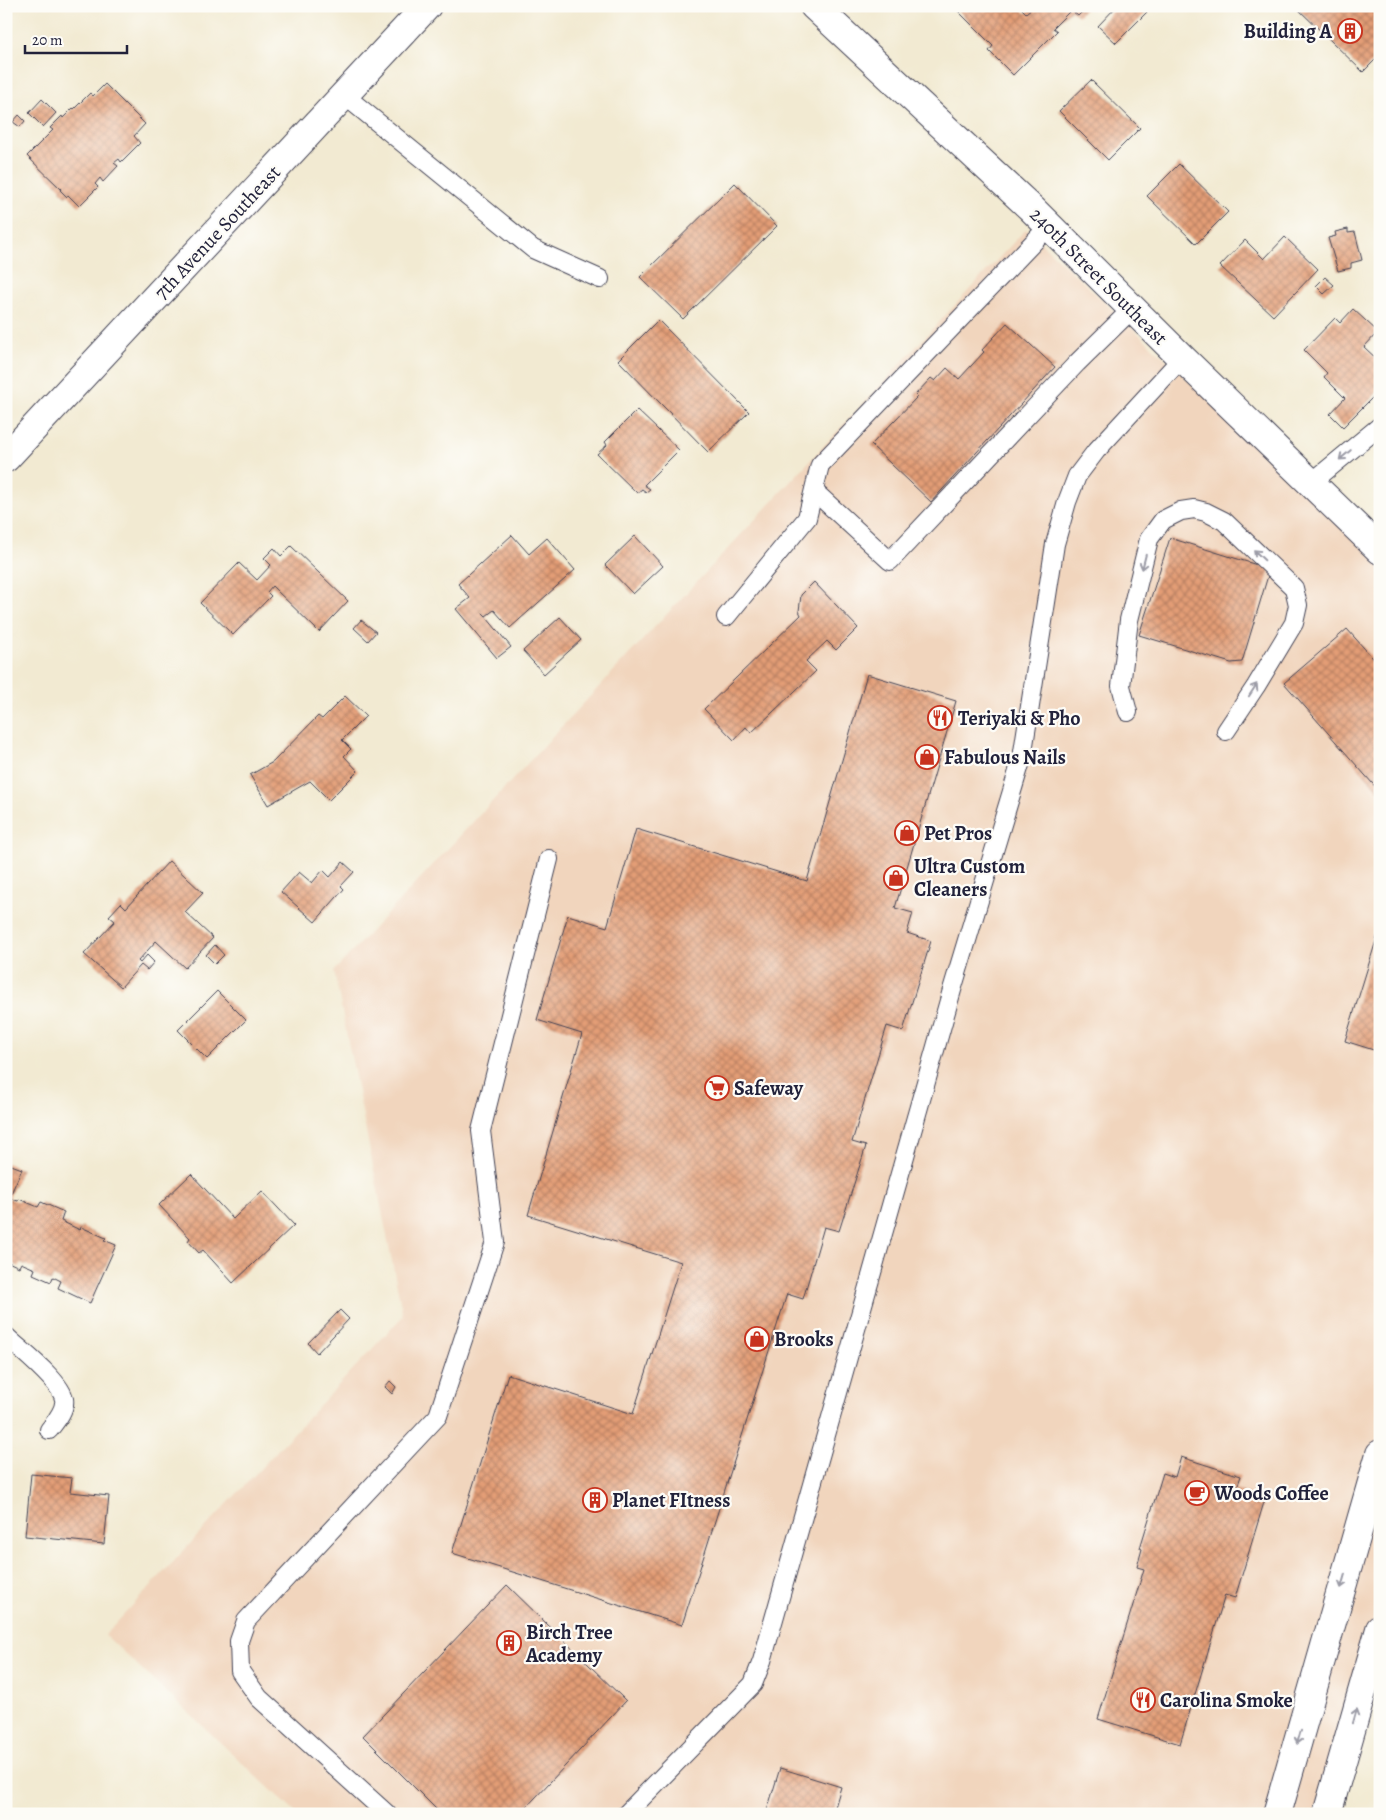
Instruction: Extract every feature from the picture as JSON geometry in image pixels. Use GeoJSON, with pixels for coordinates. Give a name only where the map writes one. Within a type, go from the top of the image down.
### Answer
{"type":"FeatureCollection","features":[{"type":"Feature","properties":{"kind":"street","name":"7th Avenue Southeast"},"geometry":{"type":"LineString","coordinates":[[6,458],[426,6]]}},
{"type":"Feature","properties":{"kind":"street","name":"240th Street Southeast"},"geometry":{"type":"LineString","coordinates":[[814,6],[1049,226],[1380,550]]}},
{"type":"Feature","properties":{"kind":"street"},"geometry":{"type":"LineString","coordinates":[[1277,1814],[1380,1454]]}},
{"type":"Feature","properties":{"kind":"street"},"geometry":{"type":"LineString","coordinates":[[1327,1814],[1380,1629]]}},
{"type":"Feature","properties":{"kind":"lane"},"geometry":{"type":"LineString","coordinates":[[344,95],[533,249],[600,279]]}},
{"type":"Feature","properties":{"kind":"lane"},"geometry":{"type":"LineString","coordinates":[[726,617],[807,518],[820,465],[1049,226]]}},
{"type":"Feature","properties":{"kind":"lane"},"geometry":{"type":"LineString","coordinates":[[814,491],[890,561],[1077,363],[1132,309]]}},
{"type":"Feature","properties":{"kind":"lane"},"geometry":{"type":"LineString","coordinates":[[626,1814],[753,1684],[762,1661],[952,990],[1022,758],[1055,544],[1067,502],[1076,476],[1096,451],[1182,358]]}},
{"type":"Feature","properties":{"kind":"lane"},"geometry":{"type":"LineString","coordinates":[[1311,483],[1380,426]]}},
{"type":"Feature","properties":{"kind":"lane"},"geometry":{"type":"LineString","coordinates":[[1128,712],[1121,686],[1129,620],[1149,539],[1163,520],[1181,511],[1194,509],[1206,512],[1224,521],[1294,588],[1298,606],[1294,623],[1256,686],[1226,730]]}},
{"type":"Feature","properties":{"kind":"lane"},"geometry":{"type":"LineString","coordinates":[[387,1814],[259,1698],[240,1671],[239,1641],[246,1621],[438,1416],[495,1242],[481,1131],[549,859]]}},
{"type":"Feature","properties":{"kind":"lane"},"geometry":{"type":"LineString","coordinates":[[6,1336],[50,1377],[64,1399],[63,1409],[50,1430]]}},
{"type":"Feature","properties":{"kind":"shaded area"},"geometry":{"type":"Polygon","coordinates":[[[1026,229],[1380,559],[1380,1597],[1315,1814],[297,1814],[105,1635],[403,1316],[334,971],[1026,229]]]}},
{"type":"Feature","properties":{"kind":"building"},"geometry":{"type":"Polygon","coordinates":[[[953,6],[1019,6],[1026,13],[1033,7],[1035,9],[1038,6],[1088,6],[1078,16],[1071,10],[1053,28],[1057,31],[1013,75],[989,51],[993,46],[953,6]]]}},
{"type":"Feature","properties":{"kind":"building"},"geometry":{"type":"Polygon","coordinates":[[[1117,6],[1142,6],[1147,12],[1116,43],[1098,26],[1117,6]]]}},
{"type":"Feature","properties":{"kind":"building","name":"Building A"},"geometry":{"type":"Polygon","coordinates":[[[1295,6],[1380,6],[1380,55],[1363,72],[1295,6]]]}},
{"type":"Feature","properties":{"kind":"building"},"geometry":{"type":"Polygon","coordinates":[[[1091,80],[1140,128],[1108,160],[1059,111],[1091,80]]]}},
{"type":"Feature","properties":{"kind":"building"},"geometry":{"type":"Polygon","coordinates":[[[105,84],[145,124],[134,136],[140,143],[121,162],[119,159],[114,163],[118,166],[103,182],[100,178],[95,184],[98,187],[79,206],[68,195],[67,197],[27,156],[53,130],[50,128],[62,116],[63,118],[90,93],[93,96],[105,84]]]}},
{"type":"Feature","properties":{"kind":"building"},"geometry":{"type":"Polygon","coordinates":[[[42,99],[56,113],[43,127],[29,113],[42,99]]]}},
{"type":"Feature","properties":{"kind":"building"},"geometry":{"type":"Polygon","coordinates":[[[19,115],[25,121],[20,127],[13,122],[19,115]]]}},
{"type":"Feature","properties":{"kind":"building"},"geometry":{"type":"Polygon","coordinates":[[[1179,164],[1228,212],[1196,244],[1147,196],[1179,164]]]}},
{"type":"Feature","properties":{"kind":"building"},"geometry":{"type":"Polygon","coordinates":[[[735,183],[777,226],[683,319],[640,277],[735,183]]]}},
{"type":"Feature","properties":{"kind":"building"},"geometry":{"type":"Polygon","coordinates":[[[1348,229],[1348,233],[1355,232],[1362,260],[1351,263],[1351,268],[1338,271],[1328,238],[1336,236],[1335,232],[1348,229]]]}},
{"type":"Feature","properties":{"kind":"building"},"geometry":{"type":"Polygon","coordinates":[[[1285,237],[1318,269],[1273,316],[1220,266],[1245,240],[1264,259],[1285,237]]]}},
{"type":"Feature","properties":{"kind":"building"},"geometry":{"type":"Polygon","coordinates":[[[1325,277],[1334,285],[1324,294],[1316,286],[1325,277]]]}},
{"type":"Feature","properties":{"kind":"building"},"geometry":{"type":"Polygon","coordinates":[[[1353,309],[1378,332],[1364,347],[1380,362],[1380,390],[1343,427],[1330,414],[1345,398],[1324,377],[1327,373],[1304,350],[1335,318],[1340,323],[1353,309]]]}},
{"type":"Feature","properties":{"kind":"building"},"geometry":{"type":"Polygon","coordinates":[[[658,320],[749,412],[708,452],[618,360],[658,320]]]}},
{"type":"Feature","properties":{"kind":"building"},"geometry":{"type":"Polygon","coordinates":[[[1007,323],[1055,367],[931,502],[871,445],[917,397],[915,395],[931,378],[935,381],[947,368],[959,379],[1007,323]]]}},
{"type":"Feature","properties":{"kind":"building"},"geometry":{"type":"Polygon","coordinates":[[[637,410],[679,450],[644,485],[650,489],[646,492],[642,489],[637,493],[597,454],[607,445],[605,442],[637,410]]]}},
{"type":"Feature","properties":{"kind":"building"},"geometry":{"type":"Polygon","coordinates":[[[512,535],[529,554],[547,538],[575,570],[510,628],[494,610],[486,616],[482,612],[511,647],[497,658],[456,609],[470,598],[458,584],[512,535]]]}},
{"type":"Feature","properties":{"kind":"building"},"geometry":{"type":"Polygon","coordinates":[[[635,536],[663,566],[633,594],[605,565],[635,536]]]}},
{"type":"Feature","properties":{"kind":"building"},"geometry":{"type":"Polygon","coordinates":[[[1170,538],[1270,569],[1242,662],[1231,663],[1139,635],[1170,538]]]}},
{"type":"Feature","properties":{"kind":"building"},"geometry":{"type":"Polygon","coordinates":[[[291,546],[348,601],[319,632],[272,586],[267,592],[271,596],[233,635],[200,603],[239,563],[257,580],[271,565],[264,558],[274,548],[281,556],[291,546]]]}},
{"type":"Feature","properties":{"kind":"building"},"geometry":{"type":"Polygon","coordinates":[[[814,582],[858,628],[836,650],[827,641],[806,661],[816,671],[751,733],[746,727],[734,740],[704,709],[801,615],[799,611],[801,595],[814,582]]]}},
{"type":"Feature","properties":{"kind":"building"},"geometry":{"type":"Polygon","coordinates":[[[560,617],[581,640],[544,674],[523,651],[560,617]]]}},
{"type":"Feature","properties":{"kind":"building"},"geometry":{"type":"Polygon","coordinates":[[[361,620],[376,632],[368,641],[354,628],[361,620]]]}},
{"type":"Feature","properties":{"kind":"building"},"geometry":{"type":"Polygon","coordinates":[[[1347,629],[1380,666],[1380,792],[1284,683],[1347,629]]]}},
{"type":"Feature","properties":{"kind":"building","name":"Safeway"},"geometry":{"type":"Polygon","coordinates":[[[867,674],[956,701],[895,908],[913,913],[907,933],[931,941],[903,1031],[887,1026],[852,1142],[866,1146],[839,1231],[824,1227],[803,1299],[787,1294],[682,1625],[452,1553],[508,1374],[633,1414],[681,1262],[528,1215],[582,1034],[537,1020],[568,915],[607,927],[636,829],[807,881],[867,674]]]}},
{"type":"Feature","properties":{"kind":"building"},"geometry":{"type":"Polygon","coordinates":[[[345,696],[366,716],[342,740],[351,749],[344,756],[358,771],[329,800],[310,781],[268,805],[250,775],[273,762],[318,716],[322,719],[345,696]]]}},
{"type":"Feature","properties":{"kind":"building"},"geometry":{"type":"Polygon","coordinates":[[[169,861],[203,893],[185,912],[213,938],[185,968],[156,941],[138,961],[140,963],[147,955],[154,962],[147,970],[141,965],[121,987],[84,954],[115,921],[109,916],[121,903],[126,908],[169,861]]]}},
{"type":"Feature","properties":{"kind":"building"},"geometry":{"type":"Polygon","coordinates":[[[343,862],[354,872],[341,886],[344,889],[315,922],[281,892],[299,872],[312,883],[323,870],[330,877],[343,862]]]}},
{"type":"Feature","properties":{"kind":"building"},"geometry":{"type":"Polygon","coordinates":[[[1380,931],[1380,1052],[1345,1041],[1380,931]]]}},
{"type":"Feature","properties":{"kind":"building"},"geometry":{"type":"Polygon","coordinates":[[[215,945],[224,955],[215,964],[206,955],[215,945]]]}},
{"type":"Feature","properties":{"kind":"building"},"geometry":{"type":"Polygon","coordinates":[[[217,991],[246,1020],[207,1059],[178,1030],[217,991]]]}},
{"type":"Feature","properties":{"kind":"building"},"geometry":{"type":"Polygon","coordinates":[[[6,1163],[22,1169],[9,1198],[18,1201],[19,1199],[38,1207],[41,1202],[64,1212],[61,1221],[80,1230],[81,1227],[106,1238],[104,1240],[116,1245],[90,1303],[58,1288],[61,1281],[53,1277],[51,1282],[33,1274],[35,1269],[21,1263],[19,1267],[6,1261],[6,1163]]]}},
{"type":"Feature","properties":{"kind":"building"},"geometry":{"type":"Polygon","coordinates":[[[191,1174],[233,1219],[262,1191],[294,1225],[233,1283],[203,1250],[199,1253],[188,1241],[190,1238],[159,1205],[191,1174]]]}},
{"type":"Feature","properties":{"kind":"building"},"geometry":{"type":"Polygon","coordinates":[[[340,1310],[349,1319],[317,1353],[308,1343],[340,1310]]]}},
{"type":"Feature","properties":{"kind":"building"},"geometry":{"type":"Polygon","coordinates":[[[390,1381],[396,1387],[392,1394],[385,1387],[390,1381]]]}},
{"type":"Feature","properties":{"kind":"building"},"geometry":{"type":"Polygon","coordinates":[[[1181,1457],[1241,1476],[1236,1490],[1265,1499],[1235,1598],[1225,1595],[1180,1744],[1098,1719],[1144,1569],[1137,1567],[1142,1549],[1140,1548],[1163,1473],[1175,1477],[1181,1457]]]}},
{"type":"Feature","properties":{"kind":"building"},"geometry":{"type":"Polygon","coordinates":[[[31,1474],[72,1478],[70,1492],[109,1496],[104,1544],[25,1536],[31,1474]]]}},
{"type":"Feature","properties":{"kind":"building","name":"Birch Tree Academy"},"geometry":{"type":"Polygon","coordinates":[[[507,1585],[626,1701],[520,1814],[441,1814],[363,1736],[507,1585]]]}},
{"type":"Feature","properties":{"kind":"building"},"geometry":{"type":"Polygon","coordinates":[[[780,1768],[841,1787],[833,1814],[766,1814],[780,1768]]]}},
{"type":"Feature","properties":{"kind":"place","name":"Building A"},"geometry":{"type":"Point","coordinates":[1350,31]}},
{"type":"Feature","properties":{"kind":"place","name":"Teriyaki & Pho"},"geometry":{"type":"Point","coordinates":[940,718]}},
{"type":"Feature","properties":{"kind":"place","name":"Fabulous Nails"},"geometry":{"type":"Point","coordinates":[927,757]}},
{"type":"Feature","properties":{"kind":"place","name":"Pet Pros"},"geometry":{"type":"Point","coordinates":[907,833]}},
{"type":"Feature","properties":{"kind":"place","name":"Ultra Custom Cleaners"},"geometry":{"type":"Point","coordinates":[896,878]}},
{"type":"Feature","properties":{"kind":"place","name":"Safeway"},"geometry":{"type":"Point","coordinates":[717,1088]}},
{"type":"Feature","properties":{"kind":"place","name":"Brooks"},"geometry":{"type":"Point","coordinates":[757,1339]}},
{"type":"Feature","properties":{"kind":"place","name":"Woods Coffee"},"geometry":{"type":"Point","coordinates":[1197,1493]}},
{"type":"Feature","properties":{"kind":"place","name":"Planet FItness"},"geometry":{"type":"Point","coordinates":[595,1500]}},
{"type":"Feature","properties":{"kind":"place","name":"Birch Tree Academy"},"geometry":{"type":"Point","coordinates":[509,1643]}},
{"type":"Feature","properties":{"kind":"place","name":"Carolina Smoke"},"geometry":{"type":"Point","coordinates":[1143,1700]}}]}
